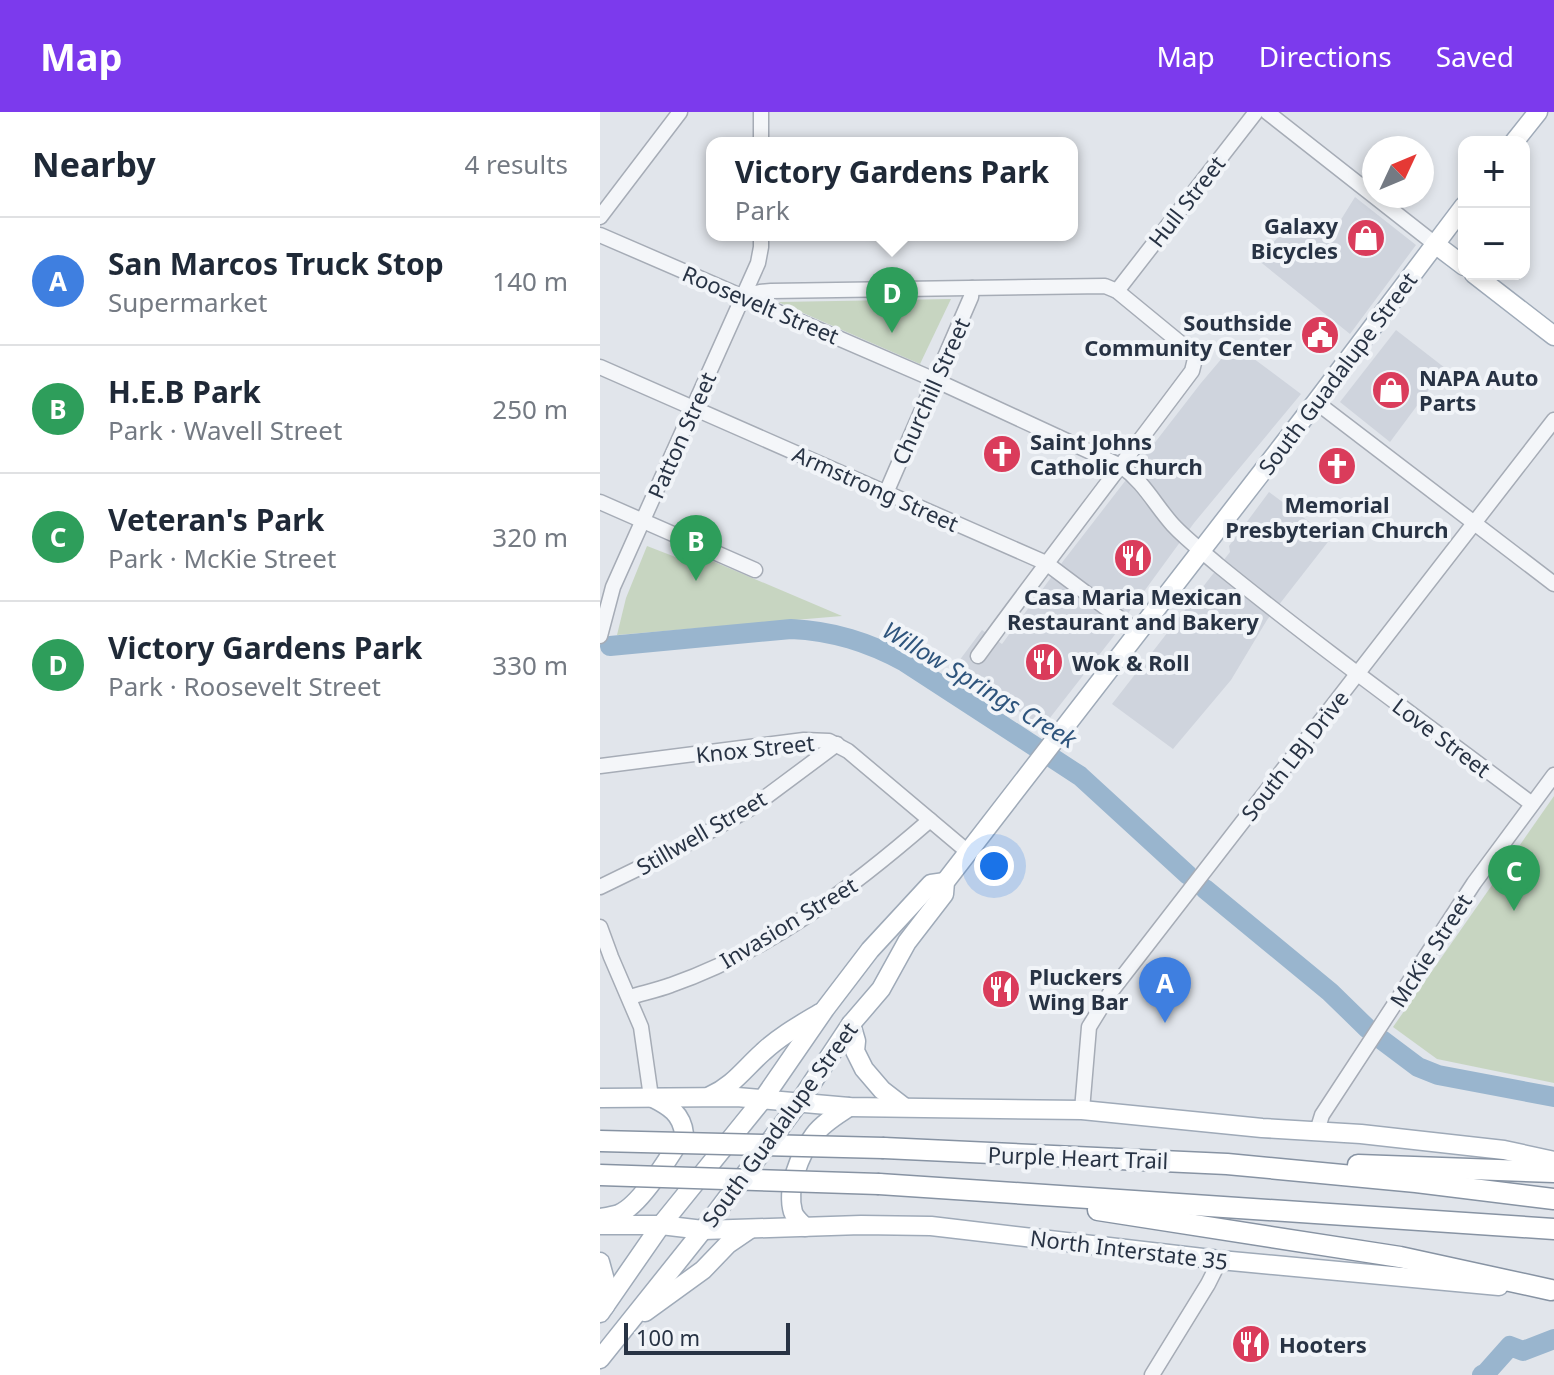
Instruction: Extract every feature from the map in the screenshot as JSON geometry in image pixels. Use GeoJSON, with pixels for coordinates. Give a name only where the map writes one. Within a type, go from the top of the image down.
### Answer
{"type":"FeatureCollection","features":[{"type":"Feature","properties":{"kind":"highway","name":"Purple Heart Trail"},"geometry":{"type":"LineString","coordinates":[[600,1141],[884,1148],[1243,1165],[1554,1199]]}},
{"type":"Feature","properties":{"kind":"highway"},"geometry":{"type":"LineString","coordinates":[[1243,1165],[1371,1164],[1554,1172]]}},
{"type":"Feature","properties":{"kind":"highway","name":"Purple Heart Trail"},"geometry":{"type":"LineString","coordinates":[[600,1175],[879,1184],[1554,1229]]}},
{"type":"Feature","properties":{"kind":"highway"},"geometry":{"type":"LineString","coordinates":[[967,1189],[1400,1257],[1552,1290]]}},
{"type":"Feature","properties":{"kind":"main road"},"geometry":{"type":"LineString","coordinates":[[1519,136],[1538,112]]}},
{"type":"Feature","properties":{"kind":"main road","name":"South Guadalupe Street"},"geometry":{"type":"LineString","coordinates":[[600,1359],[798,1104],[851,1024],[881,989],[907,942],[944,894],[945,882],[1462,208]]}},
{"type":"Feature","properties":{"kind":"main road"},"geometry":{"type":"LineString","coordinates":[[1435,244],[1458,261]]}},
{"type":"Feature","properties":{"kind":"main road"},"geometry":{"type":"LineString","coordinates":[[1482,280],[1554,336]]}},
{"type":"Feature","properties":{"kind":"main road","name":"South Guadalupe Street"},"geometry":{"type":"LineString","coordinates":[[602,1309],[661,1225],[763,1099],[870,950],[931,884],[945,882]]}},
{"type":"Feature","properties":{"kind":"main road"},"geometry":{"type":"LineString","coordinates":[[706,1097],[732,1084],[763,1052],[825,1009]]}},
{"type":"Feature","properties":{"kind":"main road"},"geometry":{"type":"LineString","coordinates":[[851,1024],[856,1041],[855,1051],[864,1069],[882,1090],[904,1107]]}},
{"type":"Feature","properties":{"kind":"main road"},"geometry":{"type":"LineString","coordinates":[[600,1218],[621,1213],[635,1202],[684,1134],[677,1114],[651,1097]]}},
{"type":"Feature","properties":{"kind":"main road"},"geometry":{"type":"LineString","coordinates":[[600,1098],[706,1097],[849,1107],[1082,1110],[1504,1150],[1554,1161]]}},
{"type":"Feature","properties":{"kind":"main road"},"geometry":{"type":"LineString","coordinates":[[805,1227],[794,1215],[791,1200],[796,1168],[815,1134],[849,1107]]}},
{"type":"Feature","properties":{"kind":"main road","name":"North Interstate 35"},"geometry":{"type":"LineString","coordinates":[[600,1225],[661,1225],[703,1230],[931,1226],[1220,1260],[1552,1290]]}},
{"type":"Feature","properties":{"kind":"main road"},"geometry":{"type":"LineString","coordinates":[[627,1325],[703,1270],[728,1244],[751,1229]]}},
{"type":"Feature","properties":{"kind":"main road"},"geometry":{"type":"LineString","coordinates":[[600,1262],[606,1284],[602,1309]]}},
{"type":"Feature","properties":{"kind":"street"},"geometry":{"type":"LineString","coordinates":[[600,217],[680,112]]}},
{"type":"Feature","properties":{"kind":"street"},"geometry":{"type":"LineString","coordinates":[[761,112],[761,137]]}},
{"type":"Feature","properties":{"kind":"street","name":"Hull Street"},"geometry":{"type":"LineString","coordinates":[[1117,291],[1256,112]]}},
{"type":"Feature","properties":{"kind":"street"},"geometry":{"type":"LineString","coordinates":[[1267,112],[1435,244]]}},
{"type":"Feature","properties":{"kind":"street","name":"Roosevelt Street"},"geometry":{"type":"LineString","coordinates":[[600,235],[935,380],[1121,466],[1142,484],[1171,523],[1201,550]]}},
{"type":"Feature","properties":{"kind":"street","name":"Patton Street"},"geometry":{"type":"LineString","coordinates":[[600,636],[613,587],[758,263],[761,241]]}},
{"type":"Feature","properties":{"kind":"street"},"geometry":{"type":"LineString","coordinates":[[743,296],[760,292],[1105,286],[1117,291],[1183,345],[1195,359],[1192,371],[978,656]]}},
{"type":"Feature","properties":{"kind":"street","name":"Churchill Street"},"geometry":{"type":"LineString","coordinates":[[886,493],[971,297],[972,288]]}},
{"type":"Feature","properties":{"kind":"street","name":"Armstrong Street"},"geometry":{"type":"LineString","coordinates":[[600,367],[1046,563],[1138,632]]}},
{"type":"Feature","properties":{"kind":"street"},"geometry":{"type":"LineString","coordinates":[[1316,402],[1554,584]]}},
{"type":"Feature","properties":{"kind":"street","name":"South LBJ Drive"},"geometry":{"type":"LineString","coordinates":[[1082,1110],[1089,1027],[1096,1014],[1554,420]]}},
{"type":"Feature","properties":{"kind":"street"},"geometry":{"type":"LineString","coordinates":[[600,502],[755,570]]}},
{"type":"Feature","properties":{"kind":"street","name":"Love Street"},"geometry":{"type":"LineString","coordinates":[[1201,550],[1277,613],[1532,804]]}},
{"type":"Feature","properties":{"kind":"street","name":"Knox Street"},"geometry":{"type":"LineString","coordinates":[[600,766],[822,740],[837,744],[860,760],[968,852]]}},
{"type":"Feature","properties":{"kind":"street","name":"Stillwell Street"},"geometry":{"type":"LineString","coordinates":[[600,887],[676,850],[751,808],[837,744]]}},
{"type":"Feature","properties":{"kind":"street","name":"McKie Street"},"geometry":{"type":"LineString","coordinates":[[1317,1131],[1322,1115],[1483,869],[1553,779]]}},
{"type":"Feature","properties":{"kind":"street","name":"Invasion Street"},"geometry":{"type":"LineString","coordinates":[[630,997],[706,971],[812,913],[853,884],[930,820]]}},
{"type":"Feature","properties":{"kind":"street"},"geometry":{"type":"LineString","coordinates":[[600,927],[605,958],[630,997],[641,1027],[651,1097]]}},
{"type":"Feature","properties":{"kind":"street"},"geometry":{"type":"LineString","coordinates":[[1152,1375],[1220,1260]]}},
{"type":"Feature","properties":{"kind":"shaded area"},"geometry":{"type":"Polygon","coordinates":[[[1355,197],[1362,203],[1362,208],[1369,208],[1416,245],[1350,334],[1258,260],[1293,220],[1316,224],[1332,234],[1355,197]]]}},
{"type":"Feature","properties":{"kind":"shaded area"},"geometry":{"type":"Polygon","coordinates":[[[1396,330],[1445,368],[1390,442],[1340,402],[1396,330]]]}},
{"type":"Feature","properties":{"kind":"shaded area"},"geometry":{"type":"Polygon","coordinates":[[[1234,344],[1301,394],[1194,523],[1117,632],[1042,728],[956,665],[982,630],[1002,644],[1234,344]]]}},
{"type":"Feature","properties":{"kind":"shaded area"},"geometry":{"type":"Polygon","coordinates":[[[1269,492],[1331,538],[1267,620],[1231,680],[1173,749],[1112,704],[1230,552],[1229,546],[1269,492]]]}},
{"type":"Feature","properties":{"kind":"green space"},"geometry":{"type":"Polygon","coordinates":[[[951,299],[920,364],[778,302],[951,299]]]}},
{"type":"Feature","properties":{"kind":"green space"},"geometry":{"type":"Polygon","coordinates":[[[647,546],[691,563],[696,554],[842,616],[617,635],[626,598],[647,546]]]}},
{"type":"Feature","properties":{"kind":"green space"},"geometry":{"type":"Polygon","coordinates":[[[1554,796],[1554,1083],[1437,1059],[1393,1027],[1554,796]]]}},
{"type":"Feature","properties":{"kind":"waterway","name":"Willow Springs Creek"},"geometry":{"type":"LineString","coordinates":[[610,646],[791,629],[836,635],[877,649],[905,662],[1080,776],[1188,875]]}},
{"type":"Feature","properties":{"kind":"waterway","name":"Willow Springs Creek"},"geometry":{"type":"LineString","coordinates":[[1205,889],[1330,992],[1368,1029]]}},
{"type":"Feature","properties":{"kind":"waterway","name":"Willow Springs Creek"},"geometry":{"type":"LineString","coordinates":[[1382,1040],[1418,1067],[1438,1075],[1554,1097]]}},
{"type":"Feature","properties":{"kind":"waterway","name":"Willow Springs Creek"},"geometry":{"type":"LineString","coordinates":[[1482,1375],[1510,1346],[1523,1351],[1554,1339]]}},
{"type":"Feature","properties":{"kind":"place","name":"Galaxy Bicycles"},"geometry":{"type":"Point","coordinates":[1366,238]}},
{"type":"Feature","properties":{"kind":"place","name":"Victory Gardens Park"},"geometry":{"type":"Point","coordinates":[892,333]}},
{"type":"Feature","properties":{"kind":"place","name":"Southside Community Center"},"geometry":{"type":"Point","coordinates":[1320,335]}},
{"type":"Feature","properties":{"kind":"place","name":"NAPA Auto Parts"},"geometry":{"type":"Point","coordinates":[1391,390]}},
{"type":"Feature","properties":{"kind":"place","name":"Saint Johns Catholic Church"},"geometry":{"type":"Point","coordinates":[1002,454]}},
{"type":"Feature","properties":{"kind":"place","name":"Memorial Presbyterian Church"},"geometry":{"type":"Point","coordinates":[1337,466]}},
{"type":"Feature","properties":{"kind":"place","name":"Casa Maria Mexican Restaurant and Bakery"},"geometry":{"type":"Point","coordinates":[1133,558]}},
{"type":"Feature","properties":{"kind":"place","name":"H.E.B Park"},"geometry":{"type":"Point","coordinates":[696,581]}},
{"type":"Feature","properties":{"kind":"place","name":"Wok & Roll"},"geometry":{"type":"Point","coordinates":[1044,662]}},
{"type":"Feature","properties":{"kind":"place","name":"Veteran's Park"},"geometry":{"type":"Point","coordinates":[1514,911]}},
{"type":"Feature","properties":{"kind":"place","name":"Pluckers Wing Bar"},"geometry":{"type":"Point","coordinates":[1001,989]}},
{"type":"Feature","properties":{"kind":"place","name":"San Marcos Truck Stop"},"geometry":{"type":"Point","coordinates":[1165,1023]}},
{"type":"Feature","properties":{"kind":"place","name":"Hooters"},"geometry":{"type":"Point","coordinates":[1251,1344]}}]}
